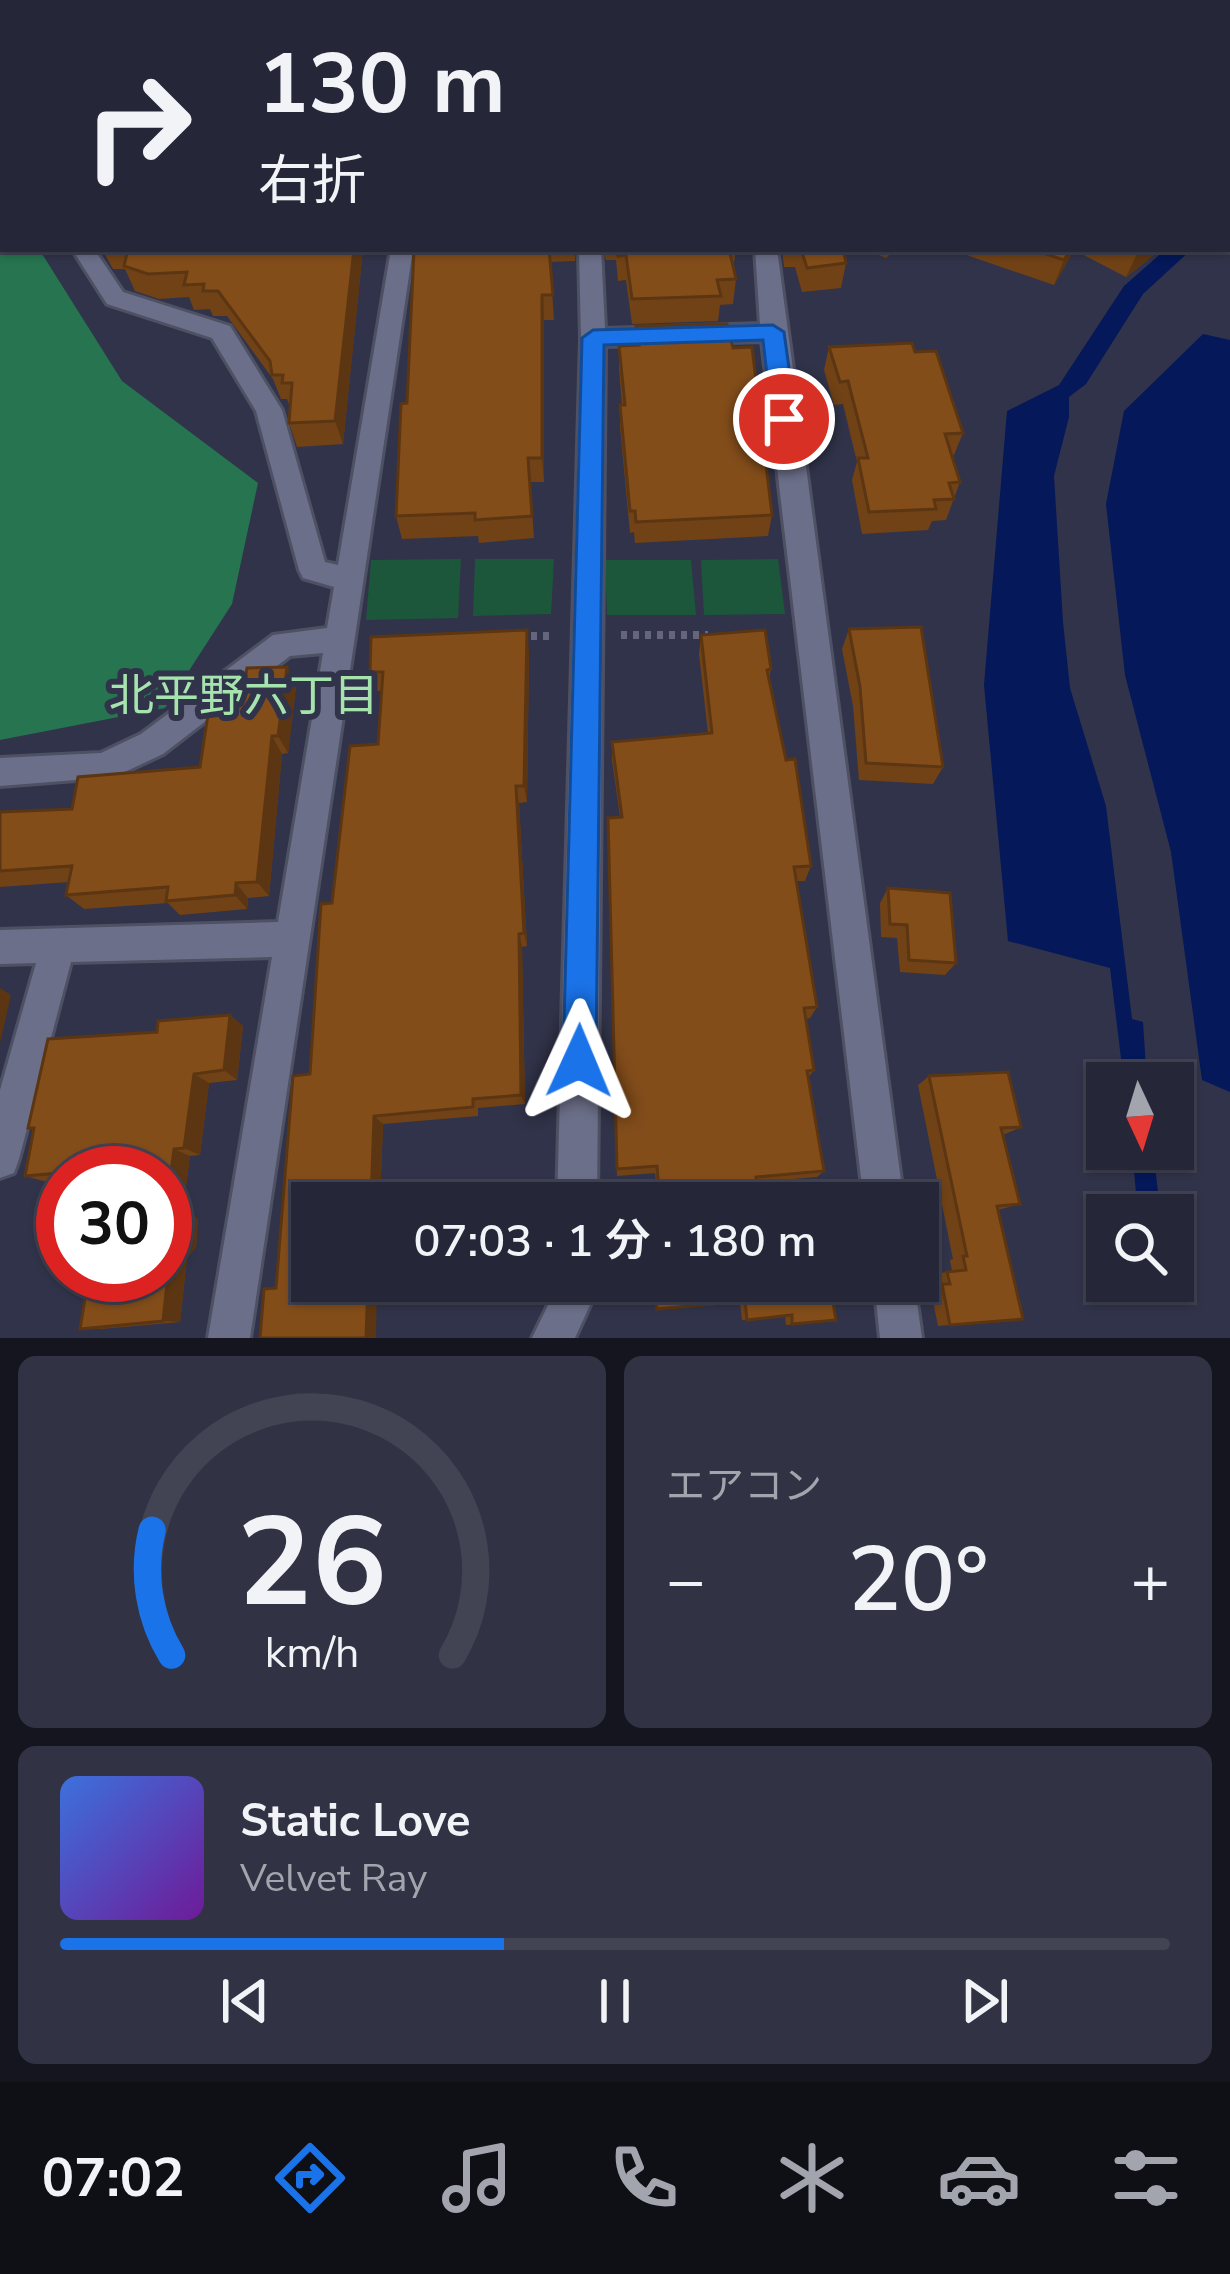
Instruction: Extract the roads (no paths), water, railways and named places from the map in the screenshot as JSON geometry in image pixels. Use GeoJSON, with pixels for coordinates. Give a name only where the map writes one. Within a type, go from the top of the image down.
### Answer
{"type":"FeatureCollection","features":[{"type":"Feature","properties":{"kind":"street"},"geometry":{"type":"LineString","coordinates":[[85,252],[115,298],[221,332],[269,410],[314,570],[348,579]]}},
{"type":"Feature","properties":{"kind":"street"},"geometry":{"type":"LineString","coordinates":[[229,1338],[402,252]]}},
{"type":"Feature","properties":{"kind":"street"},"geometry":{"type":"LineString","coordinates":[[577,1182],[593,338],[590,252]]}},
{"type":"Feature","properties":{"kind":"street"},"geometry":{"type":"LineString","coordinates":[[766,252],[881,1182]]}},
{"type":"Feature","properties":{"kind":"street"},"geometry":{"type":"LineString","coordinates":[[593,338],[773,332]]}},
{"type":"Feature","properties":{"kind":"street"},"geometry":{"type":"LineString","coordinates":[[0,772],[103,767],[152,744],[283,644],[338,639]]}},
{"type":"Feature","properties":{"kind":"street"},"geometry":{"type":"LineString","coordinates":[[0,947],[291,939]]}},
{"type":"Feature","properties":{"kind":"street"},"geometry":{"type":"LineString","coordinates":[[0,1159],[58,946]]}},
{"type":"Feature","properties":{"kind":"street"},"geometry":{"type":"LineString","coordinates":[[553,1338],[571,1302]]}},
{"type":"Feature","properties":{"kind":"street"},"geometry":{"type":"LineString","coordinates":[[897,1302],[901,1338]]}},
{"type":"Feature","properties":{"kind":"district","name":"北平野六丁目"},"geometry":{"type":"Point","coordinates":[244,696]}}]}
